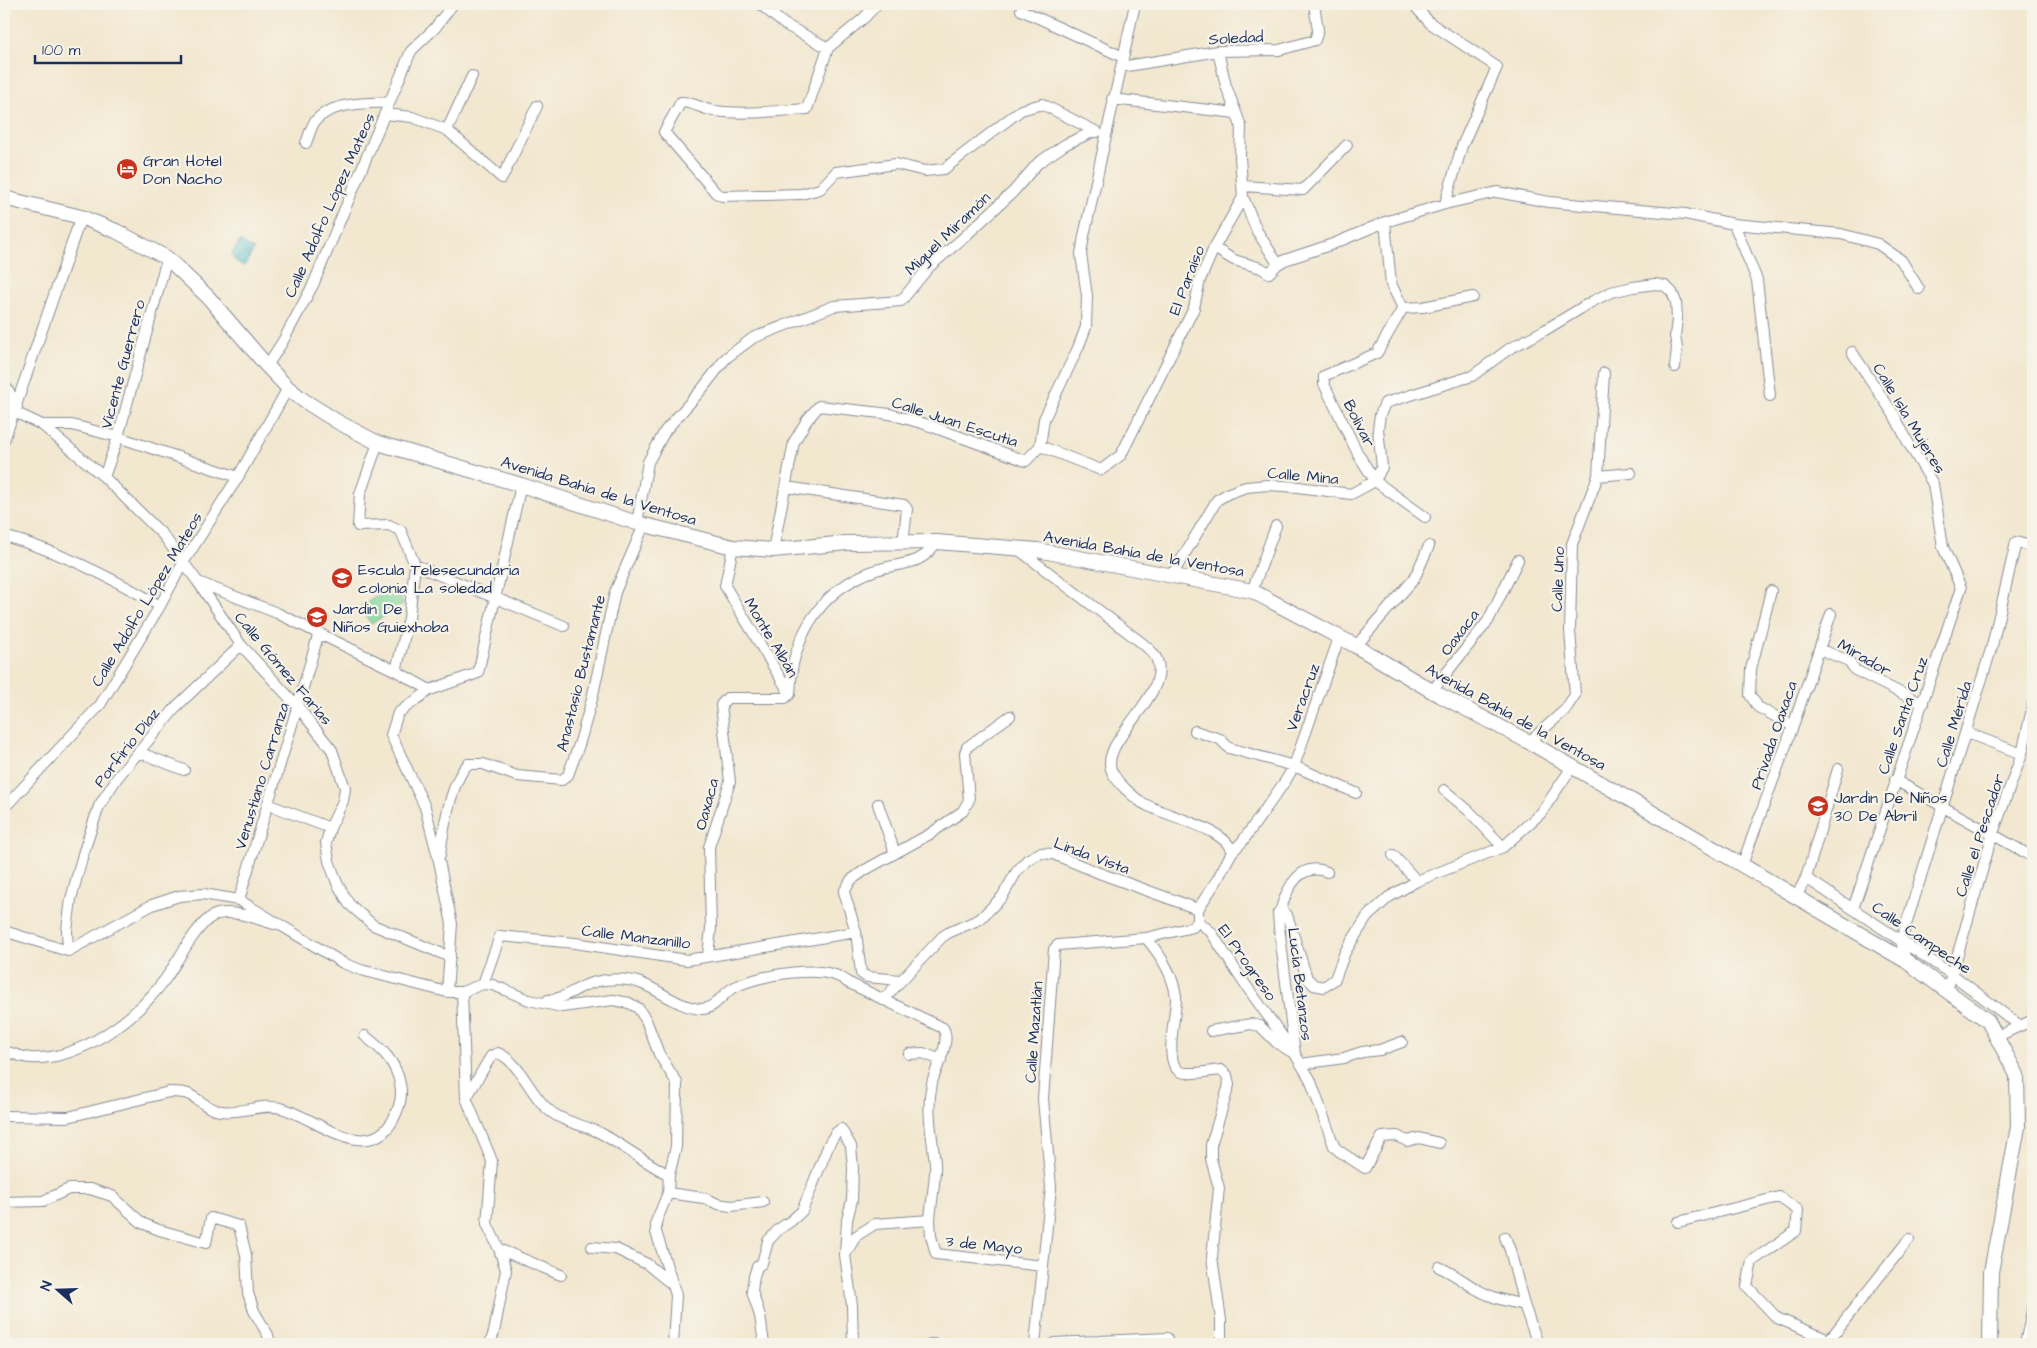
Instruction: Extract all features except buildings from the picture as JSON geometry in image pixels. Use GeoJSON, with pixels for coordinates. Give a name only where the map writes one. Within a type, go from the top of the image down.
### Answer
{"type":"FeatureCollection","features":[{"type":"Feature","properties":{"kind":"main road","name":"Avenida Bahía de la Ventosa"},"geometry":{"type":"LineString","coordinates":[[4,198],[81,216],[116,231],[167,258],[208,297],[288,388],[338,422],[378,443],[521,485],[640,524],[733,546],[773,550],[847,543],[936,542],[1037,550],[1252,590],[1356,646],[1432,691],[1529,742],[1906,961],[1988,1021],[2017,1075],[2018,1127],[1991,1272],[1990,1344]]}},
{"type":"Feature","properties":{"kind":"street","name":"Calle Adolfo López Mateos"},"geometry":{"type":"LineString","coordinates":[[267,366],[283,341],[312,285],[386,114],[411,51],[435,28],[453,4]]}},
{"type":"Feature","properties":{"kind":"street"},"geometry":{"type":"LineString","coordinates":[[760,4],[784,24],[828,48]]}},
{"type":"Feature","properties":{"kind":"street"},"geometry":{"type":"LineString","coordinates":[[877,4],[864,18],[828,48],[807,109],[746,114],[712,110],[690,102],[681,102],[664,132],[716,193],[722,196],[801,194],[820,189],[836,172],[896,164],[925,171],[944,169],[1021,110],[1042,104],[1100,133]]}},
{"type":"Feature","properties":{"kind":"street","name":"Soledad"},"geometry":{"type":"LineString","coordinates":[[1122,62],[1218,51],[1279,50],[1315,40],[1318,30],[1314,4]]}},
{"type":"Feature","properties":{"kind":"street"},"geometry":{"type":"LineString","coordinates":[[1413,4],[1430,23],[1497,67],[1462,146],[1445,204]]}},
{"type":"Feature","properties":{"kind":"street","name":"Calle Juan Escutia"},"geometry":{"type":"LineString","coordinates":[[773,550],[794,442],[807,420],[819,406],[890,414],[925,424],[1026,461],[1040,446],[1044,419],[1078,348],[1086,326],[1087,296],[1081,254],[1100,133],[1122,62],[1132,5]]}},
{"type":"Feature","properties":{"kind":"street"},"geometry":{"type":"LineString","coordinates":[[1021,10],[1122,62]]}},
{"type":"Feature","properties":{"kind":"street","name":"El Paraíso"},"geometry":{"type":"LineString","coordinates":[[1040,446],[1101,470],[1121,456],[1194,308],[1200,280],[1214,248],[1243,197],[1240,157],[1241,126],[1226,86],[1218,51]]}},
{"type":"Feature","properties":{"kind":"street"},"geometry":{"type":"LineString","coordinates":[[447,130],[472,76]]}},
{"type":"Feature","properties":{"kind":"street"},"geometry":{"type":"LineString","coordinates":[[1112,99],[1236,112]]}},
{"type":"Feature","properties":{"kind":"street"},"geometry":{"type":"LineString","coordinates":[[306,143],[315,122],[328,112],[344,106],[390,102]]}},
{"type":"Feature","properties":{"kind":"street"},"geometry":{"type":"LineString","coordinates":[[386,114],[412,117],[447,130],[502,178],[538,106]]}},
{"type":"Feature","properties":{"kind":"street","name":"Miguel Miramón"},"geometry":{"type":"LineString","coordinates":[[640,524],[648,462],[665,431],[726,358],[753,338],[834,306],[902,301],[929,267],[1013,192],[1038,163],[1066,144],[1100,133]]}},
{"type":"Feature","properties":{"kind":"street"},"geometry":{"type":"LineString","coordinates":[[1243,186],[1302,190],[1347,145]]}},
{"type":"Feature","properties":{"kind":"street"},"geometry":{"type":"LineString","coordinates":[[1214,248],[1234,260],[1261,268],[1269,273],[1284,260],[1333,244],[1385,222],[1445,204],[1497,192],[1549,202],[1685,214],[1734,224],[1841,234],[1878,244],[1901,260],[1919,289]]}},
{"type":"Feature","properties":{"kind":"street"},"geometry":{"type":"LineString","coordinates":[[1243,197],[1257,231],[1278,264]]}},
{"type":"Feature","properties":{"kind":"street"},"geometry":{"type":"LineString","coordinates":[[4,440],[81,216]]}},
{"type":"Feature","properties":{"kind":"street"},"geometry":{"type":"LineString","coordinates":[[1385,222],[1391,284],[1403,308],[1423,307],[1473,297]]}},
{"type":"Feature","properties":{"kind":"street"},"geometry":{"type":"LineString","coordinates":[[1734,224],[1757,280],[1770,396]]}},
{"type":"Feature","properties":{"kind":"street","name":"Vicente Guerrero"},"geometry":{"type":"LineString","coordinates":[[104,476],[118,437],[167,258]]}},
{"type":"Feature","properties":{"kind":"street"},"geometry":{"type":"LineString","coordinates":[[1426,517],[1375,481],[1382,467],[1378,429],[1380,415],[1385,403],[1472,376],[1509,349],[1612,292],[1655,284],[1665,286],[1672,292],[1676,302],[1678,319],[1675,336],[1677,348],[1675,367]]}},
{"type":"Feature","properties":{"kind":"street","name":"Bolivar"},"geometry":{"type":"LineString","coordinates":[[1375,481],[1358,454],[1324,384],[1324,376],[1377,353],[1403,308]]}},
{"type":"Feature","properties":{"kind":"street","name":"Calle Isla Mujeres"},"geometry":{"type":"LineString","coordinates":[[1852,352],[1894,415],[1933,484],[1943,548],[1961,588]]}},
{"type":"Feature","properties":{"kind":"street","name":"Calle Uno"},"geometry":{"type":"LineString","coordinates":[[1529,742],[1565,710],[1575,695],[1570,631],[1572,544],[1598,476],[1604,373]]}},
{"type":"Feature","properties":{"kind":"street"},"geometry":{"type":"LineString","coordinates":[[4,383],[16,409]]}},
{"type":"Feature","properties":{"kind":"street","name":"Calle Adolfo López Mateos"},"geometry":{"type":"LineString","coordinates":[[4,808],[100,705],[160,606],[183,563],[238,477],[288,388]]}},
{"type":"Feature","properties":{"kind":"street","name":"Calle Gómez Farías"},"geometry":{"type":"LineString","coordinates":[[4,408],[16,409],[42,425],[104,476],[162,535],[242,645],[298,707],[332,750],[345,788],[343,801],[330,828],[326,843],[329,861],[337,883],[348,904],[373,925],[450,957]]}},
{"type":"Feature","properties":{"kind":"street"},"geometry":{"type":"LineString","coordinates":[[42,425],[72,425],[118,437],[238,477]]}},
{"type":"Feature","properties":{"kind":"street"},"geometry":{"type":"LineString","coordinates":[[378,443],[360,494],[358,526],[389,525],[401,531],[414,565],[409,618],[396,671]]}},
{"type":"Feature","properties":{"kind":"street"},"geometry":{"type":"LineString","coordinates":[[1598,476],[1631,473]]}},
{"type":"Feature","properties":{"kind":"street","name":"Calle Mina"},"geometry":{"type":"LineString","coordinates":[[1172,575],[1217,500],[1229,494],[1246,487],[1268,485],[1351,494],[1375,481]]}},
{"type":"Feature","properties":{"kind":"street"},"geometry":{"type":"LineString","coordinates":[[447,992],[452,924],[439,861],[425,807],[391,735],[398,713],[430,690],[478,673],[521,485]]}},
{"type":"Feature","properties":{"kind":"street"},"geometry":{"type":"LineString","coordinates":[[786,487],[904,505],[907,508],[903,543]]}},
{"type":"Feature","properties":{"kind":"street","name":"Anastasio Bustamante"},"geometry":{"type":"LineString","coordinates":[[439,861],[453,790],[461,771],[468,764],[483,764],[517,776],[534,778],[562,780],[568,775],[577,753],[592,698],[615,592],[640,524]]}},
{"type":"Feature","properties":{"kind":"street"},"geometry":{"type":"LineString","coordinates":[[1252,590],[1276,526]]}},
{"type":"Feature","properties":{"kind":"street"},"geometry":{"type":"LineString","coordinates":[[4,536],[31,544],[121,583],[160,606]]}},
{"type":"Feature","properties":{"kind":"street"},"geometry":{"type":"LineString","coordinates":[[790,694],[793,664],[808,622],[832,594],[877,570],[903,565],[930,554],[936,542]]}},
{"type":"Feature","properties":{"kind":"street","name":"Calle Mérida"},"geometry":{"type":"LineString","coordinates":[[1902,941],[1992,646],[2016,542],[2033,547]]}},
{"type":"Feature","properties":{"kind":"street","name":"Monte Albán"},"geometry":{"type":"LineString","coordinates":[[733,546],[725,586],[790,694]]}},
{"type":"Feature","properties":{"kind":"street"},"geometry":{"type":"LineString","coordinates":[[1356,646],[1414,579],[1429,546]]}},
{"type":"Feature","properties":{"kind":"street"},"geometry":{"type":"LineString","coordinates":[[1019,550],[1142,643],[1157,660],[1156,683],[1145,704],[1125,731],[1110,756],[1112,771],[1120,782],[1142,802],[1156,810],[1180,817],[1223,839],[1231,845],[1232,852]]}},
{"type":"Feature","properties":{"kind":"street","name":"Oaxaca"},"geometry":{"type":"LineString","coordinates":[[1432,691],[1488,621],[1518,560]]}},
{"type":"Feature","properties":{"kind":"street"},"geometry":{"type":"LineString","coordinates":[[414,565],[564,626]]}},
{"type":"Feature","properties":{"kind":"street"},"geometry":{"type":"LineString","coordinates":[[198,582],[277,613],[319,632],[430,690]]}},
{"type":"Feature","properties":{"kind":"street","name":"Calle Santa Cruz"},"geometry":{"type":"LineString","coordinates":[[1853,909],[1961,588]]}},
{"type":"Feature","properties":{"kind":"street"},"geometry":{"type":"LineString","coordinates":[[1771,591],[1751,669],[1750,695],[1758,707],[1793,726]]}},
{"type":"Feature","properties":{"kind":"street","name":"Privada Oaxaca"},"geometry":{"type":"LineString","coordinates":[[1742,865],[1793,726],[1831,614]]}},
{"type":"Feature","properties":{"kind":"street","name":"Venustiano Carranza"},"geometry":{"type":"LineString","coordinates":[[239,900],[319,632]]}},
{"type":"Feature","properties":{"kind":"street","name":"Veracruz"},"geometry":{"type":"LineString","coordinates":[[1294,766],[1339,638]]}},
{"type":"Feature","properties":{"kind":"street","name":"Porfirio Díaz"},"geometry":{"type":"LineString","coordinates":[[68,951],[67,930],[71,899],[91,828],[100,806],[117,778],[178,705],[242,645]]}},
{"type":"Feature","properties":{"kind":"street","name":"Mirador"},"geometry":{"type":"LineString","coordinates":[[1818,649],[1849,661],[1855,670],[1923,704]]}},
{"type":"Feature","properties":{"kind":"street","name":"Oaxaca"},"geometry":{"type":"LineString","coordinates":[[708,955],[711,928],[709,847],[730,782],[721,705],[727,698],[785,698],[790,694]]}},
{"type":"Feature","properties":{"kind":"street","name":"Calle el Pescador"},"geometry":{"type":"LineString","coordinates":[[1947,991],[1993,833],[2022,754],[2033,704]]}},
{"type":"Feature","properties":{"kind":"street"},"geometry":{"type":"LineString","coordinates":[[900,980],[867,977],[862,973],[856,932],[844,892],[846,886],[865,870],[930,834],[963,811],[969,800],[965,753],[967,747],[1010,716]]}},
{"type":"Feature","properties":{"kind":"street"},"geometry":{"type":"LineString","coordinates":[[1195,731],[1220,739],[1229,748],[1294,766],[1356,793]]}},
{"type":"Feature","properties":{"kind":"street"},"geometry":{"type":"LineString","coordinates":[[1967,732],[2022,754]]}},
{"type":"Feature","properties":{"kind":"street"},"geometry":{"type":"LineString","coordinates":[[138,752],[184,770]]}},
{"type":"Feature","properties":{"kind":"street"},"geometry":{"type":"LineString","coordinates":[[1198,921],[1198,909],[1232,852],[1242,842],[1294,766]]}},
{"type":"Feature","properties":{"kind":"street","name":"Lucía Betanzos"},"geometry":{"type":"LineString","coordinates":[[1295,1054],[1278,912],[1281,909],[1287,915],[1307,978],[1314,985],[1324,987],[1335,979],[1346,952],[1367,917],[1389,897],[1417,882],[1503,847],[1541,814],[1572,767]]}},
{"type":"Feature","properties":{"kind":"street"},"geometry":{"type":"LineString","coordinates":[[1796,897],[1806,878],[1838,769]]}},
{"type":"Feature","properties":{"kind":"street"},"geometry":{"type":"LineString","coordinates":[[1895,780],[2033,857]]}},
{"type":"Feature","properties":{"kind":"street"},"geometry":{"type":"LineString","coordinates":[[1444,790],[1468,810],[1503,847]]}},
{"type":"Feature","properties":{"kind":"street"},"geometry":{"type":"LineString","coordinates":[[267,804],[330,828]]}},
{"type":"Feature","properties":{"kind":"street"},"geometry":{"type":"LineString","coordinates":[[878,804],[895,853]]}},
{"type":"Feature","properties":{"kind":"street","name":"Linda Vista"},"geometry":{"type":"LineString","coordinates":[[883,1000],[900,980],[948,933],[980,919],[1002,898],[1017,871],[1027,860],[1040,853],[1053,854],[1099,874],[1198,909]]}},
{"type":"Feature","properties":{"kind":"street"},"geometry":{"type":"LineString","coordinates":[[1393,855],[1417,882]]}},
{"type":"Feature","properties":{"kind":"street"},"geometry":{"type":"LineString","coordinates":[[1281,909],[1286,893],[1305,870],[1317,868],[1327,872]]}},
{"type":"Feature","properties":{"kind":"street","name":"Calle Campeche"},"geometry":{"type":"LineString","coordinates":[[1806,878],[1953,975],[2019,1025]]}},
{"type":"Feature","properties":{"kind":"street"},"geometry":{"type":"LineString","coordinates":[[4,931],[68,951],[152,905],[180,896],[203,894],[239,900],[342,963],[361,970],[447,992],[462,992],[483,984],[493,985],[529,1000],[559,999],[587,984],[622,979],[643,984],[677,1002],[702,1009],[709,1008],[732,988],[766,978],[806,971],[838,975],[883,1000],[942,1028],[946,1032],[941,1060],[932,1082],[928,1108],[935,1165],[930,1220]]}},
{"type":"Feature","properties":{"kind":"street"},"geometry":{"type":"LineString","coordinates":[[4,1051],[29,1058],[52,1057],[94,1041],[116,1027],[151,996],[166,979],[206,921],[217,914],[233,913],[287,928]]}},
{"type":"Feature","properties":{"kind":"street","name":"Calle Mazatlán"},"geometry":{"type":"LineString","coordinates":[[1035,1344],[1051,1187],[1043,1099],[1054,949],[1058,945],[1146,938],[1193,927],[1198,921]]}},
{"type":"Feature","properties":{"kind":"street","name":"El Progreso"},"geometry":{"type":"LineString","coordinates":[[1198,921],[1211,932],[1242,980],[1295,1054],[1310,1079],[1334,1146],[1365,1168],[1382,1137],[1397,1136],[1407,1141],[1419,1138],[1439,1143]]}},
{"type":"Feature","properties":{"kind":"street","name":"Calle Manzanillo"},"geometry":{"type":"LineString","coordinates":[[483,984],[500,936],[575,944],[687,960],[708,955],[856,932]]}},
{"type":"Feature","properties":{"kind":"street"},"geometry":{"type":"LineString","coordinates":[[1146,938],[1155,948],[1168,971],[1176,997],[1172,1061],[1177,1070],[1185,1074],[1220,1070],[1227,1074],[1229,1085],[1212,1145],[1211,1159],[1219,1188],[1212,1257],[1221,1344]]}},
{"type":"Feature","properties":{"kind":"street"},"geometry":{"type":"LineString","coordinates":[[1902,941],[1906,961]]}},
{"type":"Feature","properties":{"kind":"street"},"geometry":{"type":"LineString","coordinates":[[462,992],[466,1098],[492,1161],[487,1224],[499,1249],[506,1270],[490,1344]]}},
{"type":"Feature","properties":{"kind":"street"},"geometry":{"type":"LineString","coordinates":[[539,1000],[562,1007],[613,1000],[629,1003],[638,1008],[646,1020],[659,1054],[678,1083],[676,1147],[669,1175],[668,1193],[656,1222],[656,1232],[676,1295],[673,1344]]}},
{"type":"Feature","properties":{"kind":"street"},"geometry":{"type":"LineString","coordinates":[[1996,1037],[2033,1020]]}},
{"type":"Feature","properties":{"kind":"street"},"geometry":{"type":"LineString","coordinates":[[1211,1031],[1244,1025],[1260,1026],[1277,1043],[1295,1054]]}},
{"type":"Feature","properties":{"kind":"street"},"geometry":{"type":"LineString","coordinates":[[4,1116],[68,1117],[169,1092],[183,1093],[218,1111],[232,1113],[276,1107],[295,1112],[347,1138],[372,1139],[390,1125],[398,1110],[402,1094],[398,1076],[391,1060],[365,1036]]}},
{"type":"Feature","properties":{"kind":"street"},"geometry":{"type":"LineString","coordinates":[[1301,1064],[1344,1058],[1362,1052],[1380,1050],[1402,1042]]}},
{"type":"Feature","properties":{"kind":"street"},"geometry":{"type":"LineString","coordinates":[[908,1054],[923,1053],[941,1060]]}},
{"type":"Feature","properties":{"kind":"street"},"geometry":{"type":"LineString","coordinates":[[466,1098],[492,1056],[498,1054],[506,1057],[539,1100],[555,1114],[604,1134],[645,1162],[669,1175]]}},
{"type":"Feature","properties":{"kind":"street"},"geometry":{"type":"LineString","coordinates":[[764,1344],[752,1291],[757,1267],[762,1263],[768,1241],[778,1229],[791,1222],[802,1211],[830,1142],[836,1133],[841,1130],[851,1146],[854,1168],[852,1200],[847,1220],[844,1255],[852,1305],[853,1344]]}},
{"type":"Feature","properties":{"kind":"street"},"geometry":{"type":"LineString","coordinates":[[4,1202],[43,1201],[69,1189],[90,1189],[112,1196],[142,1223],[159,1230],[206,1242],[211,1218],[239,1226],[246,1255],[248,1292],[254,1311],[268,1335],[270,1344]]}},
{"type":"Feature","properties":{"kind":"street"},"geometry":{"type":"LineString","coordinates":[[668,1193],[704,1198],[718,1204],[731,1206],[763,1202]]}},
{"type":"Feature","properties":{"kind":"street"},"geometry":{"type":"LineString","coordinates":[[1678,1222],[1779,1197],[1798,1210],[1796,1231],[1752,1261],[1747,1286],[1778,1318],[1831,1342],[1909,1239]]}},
{"type":"Feature","properties":{"kind":"street","name":"3 de Mayo"},"geometry":{"type":"LineString","coordinates":[[844,1255],[856,1236],[875,1224],[930,1220],[931,1236],[936,1254],[1043,1266]]}},
{"type":"Feature","properties":{"kind":"street"},"geometry":{"type":"LineString","coordinates":[[1505,1237],[1524,1305],[1538,1344]]}},
{"type":"Feature","properties":{"kind":"street"},"geometry":{"type":"LineString","coordinates":[[592,1247],[616,1249],[647,1264],[673,1286]]}},
{"type":"Feature","properties":{"kind":"street"},"geometry":{"type":"LineString","coordinates":[[499,1249],[561,1275]]}},
{"type":"Feature","properties":{"kind":"street"},"geometry":{"type":"LineString","coordinates":[[1439,1267],[1489,1295],[1506,1302],[1524,1305]]}},
{"type":"Feature","properties":{"kind":"street"},"geometry":{"type":"LineString","coordinates":[[2025,1344],[2033,1306]]}},
{"type":"Feature","properties":{"kind":"street"},"geometry":{"type":"LineString","coordinates":[[494,1332],[495,1344]]}},
{"type":"Feature","properties":{"kind":"street"},"geometry":{"type":"LineString","coordinates":[[1053,1344],[1166,1338]]}},
{"type":"Feature","properties":{"kind":"green space"},"geometry":{"type":"Polygon","coordinates":[[[393,586],[404,604],[371,624],[360,607],[393,586]]]}},
{"type":"Feature","properties":{"kind":"water"},"geometry":{"type":"Polygon","coordinates":[[[240,241],[254,250],[244,266],[234,260],[232,254],[240,241]]]}},
{"type":"Feature","properties":{"kind":"place","name":"Gran Hotel Don Nacho"},"geometry":{"type":"Point","coordinates":[127,169]}},
{"type":"Feature","properties":{"kind":"place","name":"Escula Telesecundaria colonia La soledad"},"geometry":{"type":"Point","coordinates":[342,578]}},
{"type":"Feature","properties":{"kind":"place","name":"Jardin De Niños Guiexhoba"},"geometry":{"type":"Point","coordinates":[317,617]}},
{"type":"Feature","properties":{"kind":"place","name":"Jardin De Niños 30 De Abril"},"geometry":{"type":"Point","coordinates":[1818,806]}}]}
